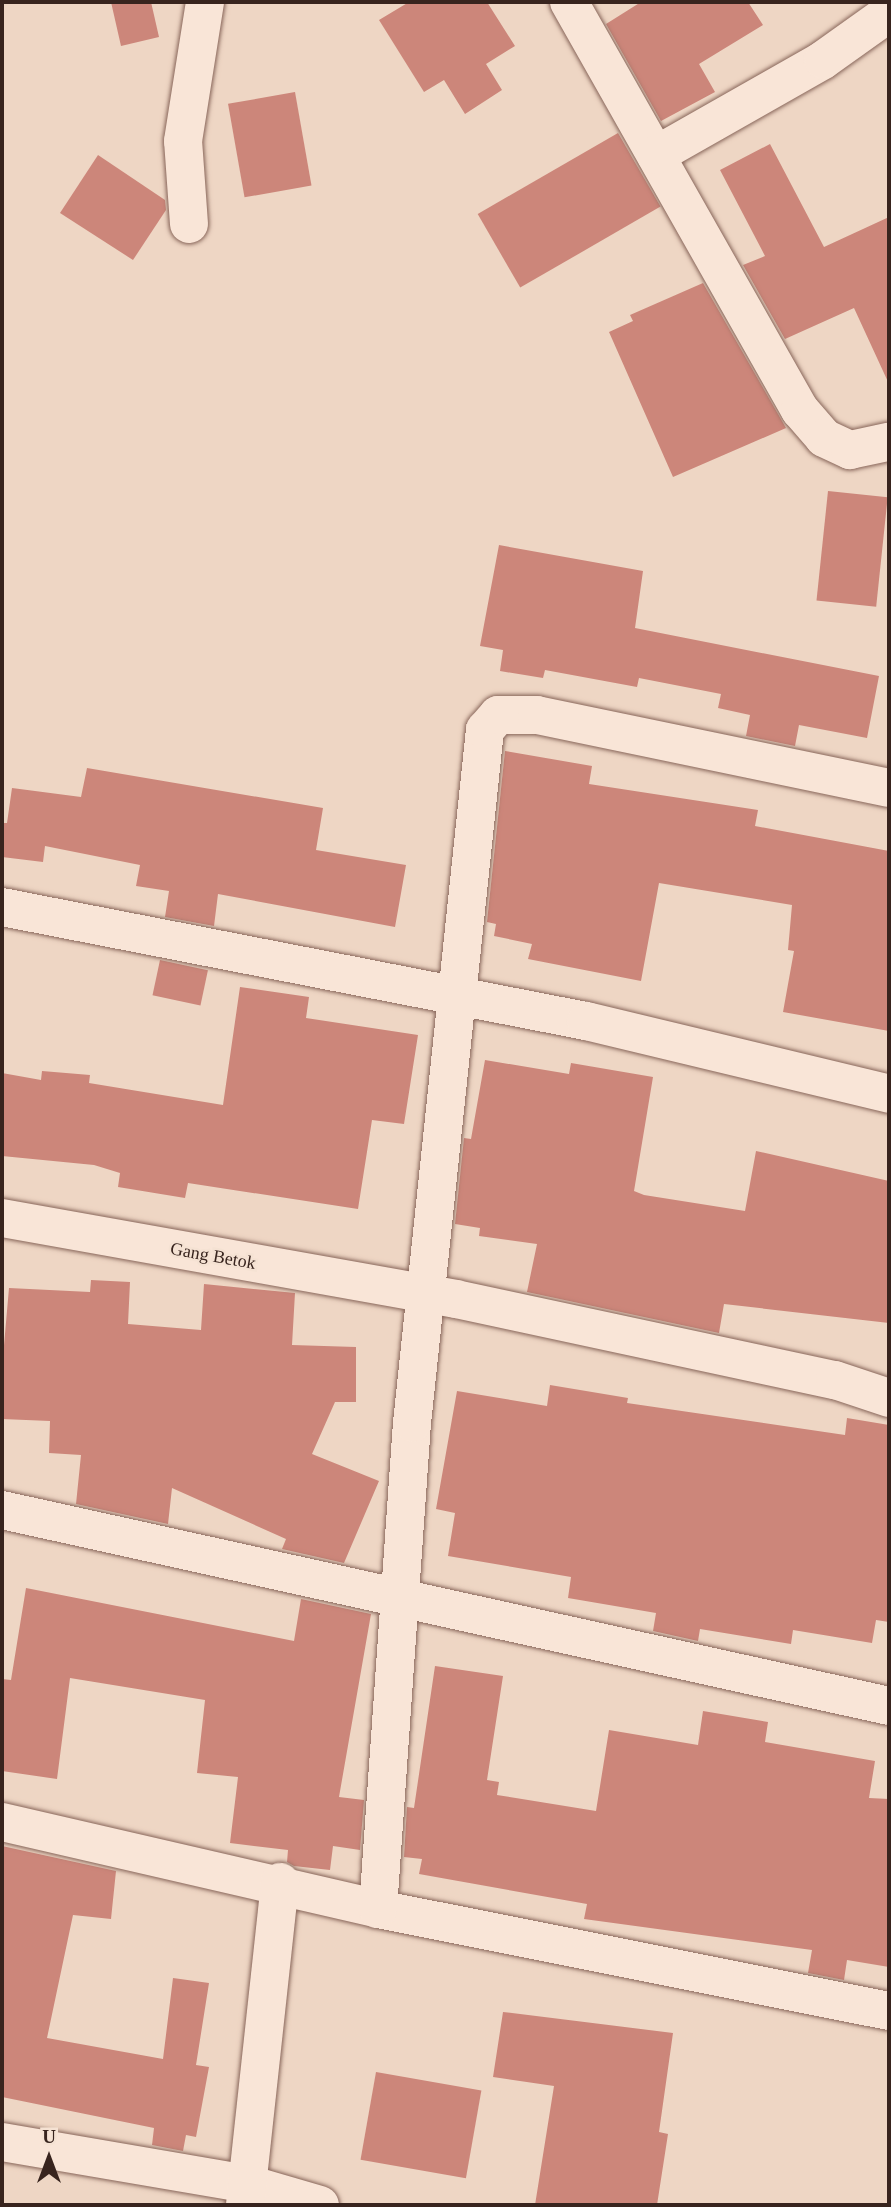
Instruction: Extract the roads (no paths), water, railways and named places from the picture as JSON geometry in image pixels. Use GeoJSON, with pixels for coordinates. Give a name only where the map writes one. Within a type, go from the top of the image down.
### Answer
{"type":"FeatureCollection","features":[{"type":"Feature","properties":{"kind":"street"},"geometry":{"type":"LineString","coordinates":[[188,224],[183,141],[205,2]]}},
{"type":"Feature","properties":{"kind":"street"},"geometry":{"type":"LineString","coordinates":[[569,2],[800,410],[824,439],[850,450],[889,442]]}},
{"type":"Feature","properties":{"kind":"street"},"geometry":{"type":"LineString","coordinates":[[656,155],[823,60],[889,13]]}},
{"type":"Feature","properties":{"kind":"street"},"geometry":{"type":"LineString","coordinates":[[378,1909],[425,1294],[462,995],[478,775],[485,730],[498,715],[537,715],[889,788]]}},
{"type":"Feature","properties":{"kind":"street"},"geometry":{"type":"LineString","coordinates":[[2,908],[462,995],[889,1094]]}},
{"type":"Feature","properties":{"kind":"street","name":"Gang Betok"},"geometry":{"type":"LineString","coordinates":[[2,1218],[425,1294],[835,1380],[889,1398]]}},
{"type":"Feature","properties":{"kind":"street"},"geometry":{"type":"LineString","coordinates":[[2,1510],[889,1706]]}},
{"type":"Feature","properties":{"kind":"street"},"geometry":{"type":"LineString","coordinates":[[2,1822],[279,1882],[378,1909],[889,2011]]}},
{"type":"Feature","properties":{"kind":"street"},"geometry":{"type":"LineString","coordinates":[[247,2195],[279,1882]]}},
{"type":"Feature","properties":{"kind":"street"},"geometry":{"type":"LineString","coordinates":[[2,2142],[247,2195],[320,2205]]}}]}
